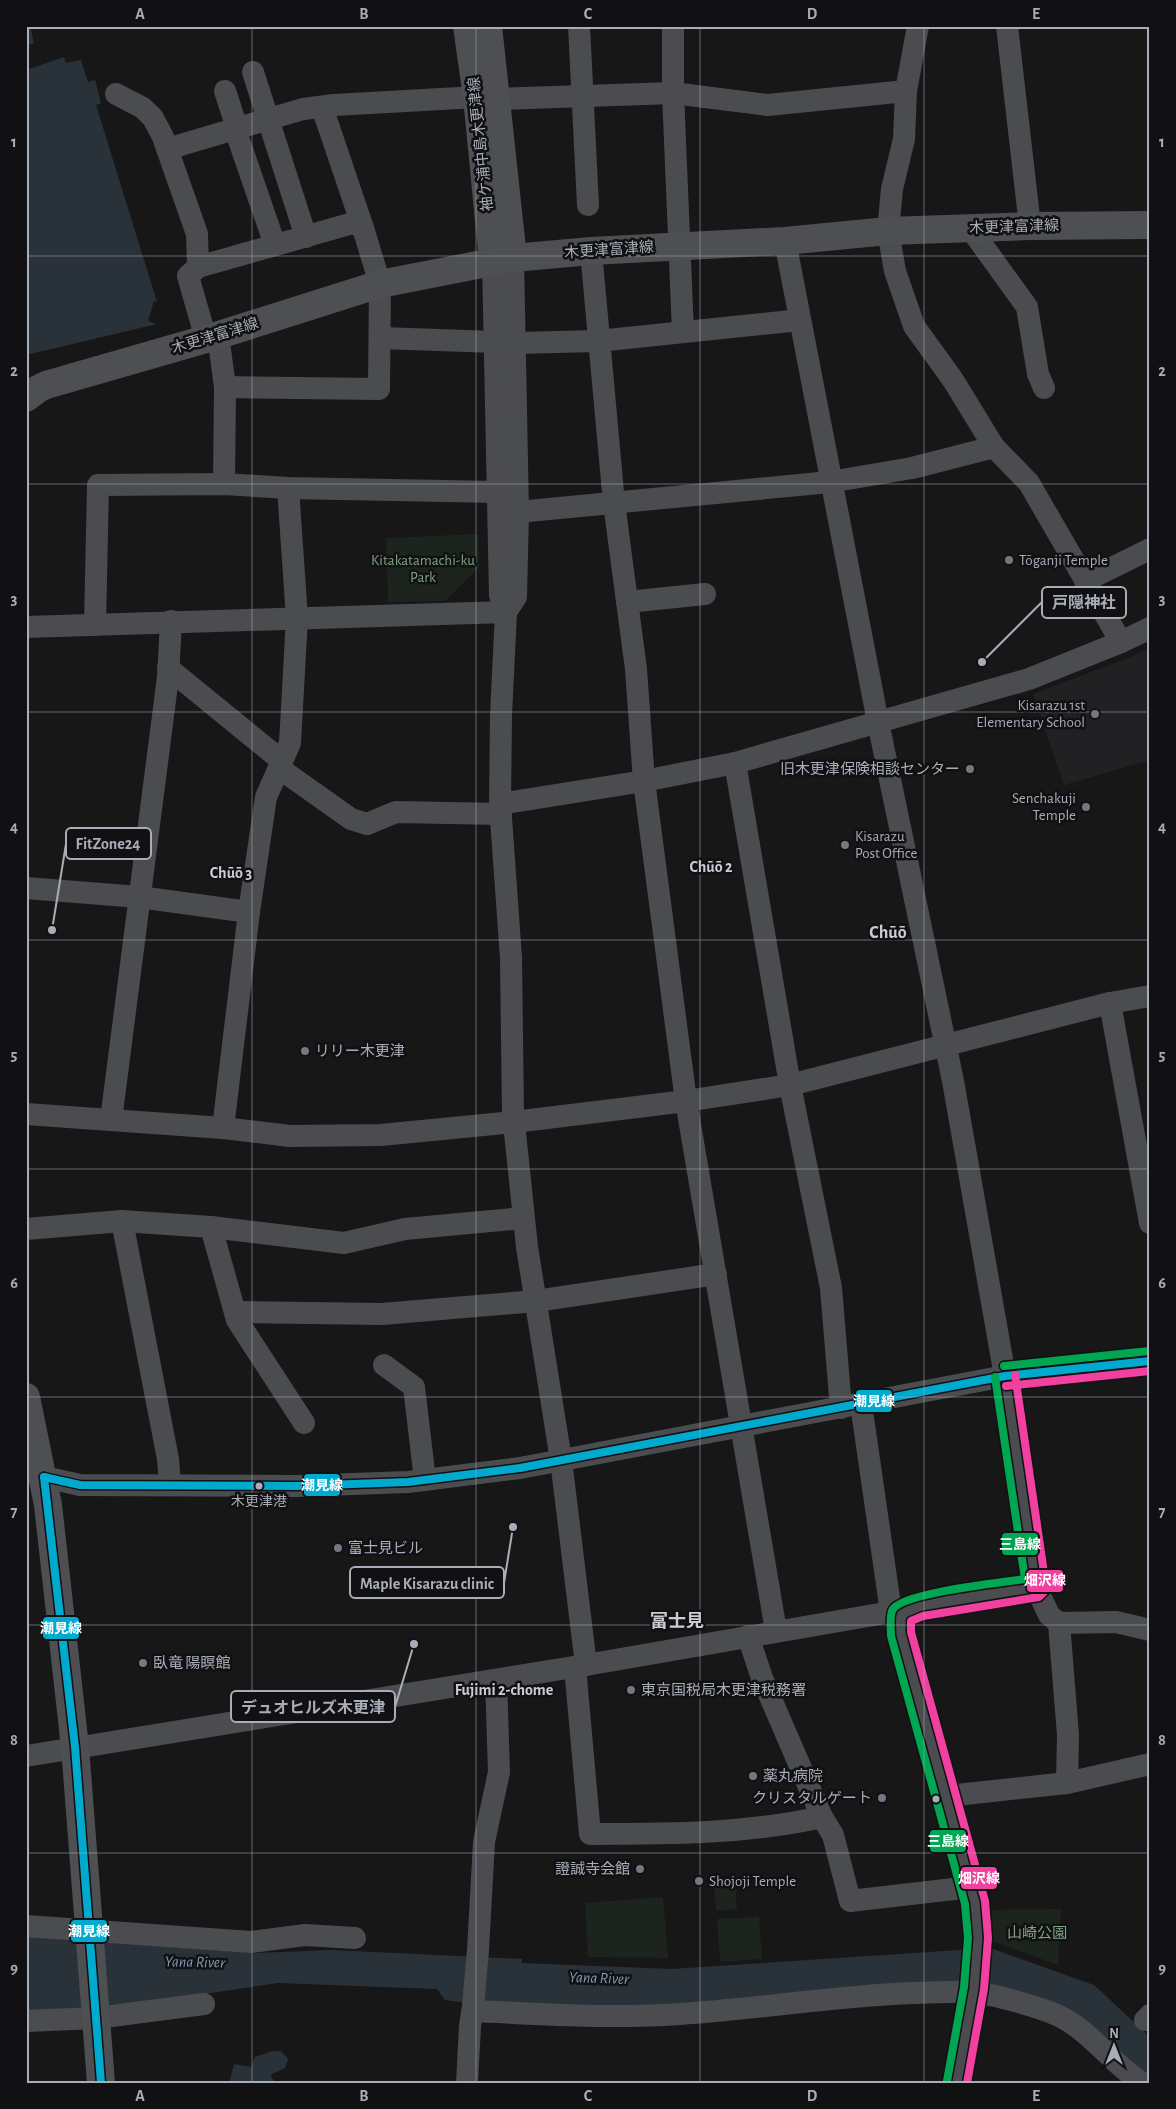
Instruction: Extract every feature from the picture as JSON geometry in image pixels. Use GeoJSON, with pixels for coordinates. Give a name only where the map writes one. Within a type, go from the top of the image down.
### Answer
{"type":"FeatureCollection","features":[{"type":"Feature","properties":{"kind":"main road","name":"袖ケ浦中島木更津線"},"geometry":{"type":"LineString","coordinates":[[467,26],[487,98]]}},
{"type":"Feature","properties":{"kind":"main road","name":"袖ケ浦中島木更津線"},"geometry":{"type":"LineString","coordinates":[[488,26],[487,98],[503,259]]}},
{"type":"Feature","properties":{"kind":"main road","name":"木更津富津線"},"geometry":{"type":"LineString","coordinates":[[26,398],[38,388],[46,385],[212,337],[380,284],[503,259],[591,251],[785,241],[888,231],[1030,226],[1150,225]]}},
{"type":"Feature","properties":{"kind":"main road"},"geometry":{"type":"LineString","coordinates":[[26,1396],[35,1478],[48,1504],[75,1748],[101,2083]]}},
{"type":"Feature","properties":{"kind":"street"},"geometry":{"type":"LineString","coordinates":[[579,26],[588,205]]}},
{"type":"Feature","properties":{"kind":"street"},"geometry":{"type":"LineString","coordinates":[[673,26],[673,93],[683,332]]}},
{"type":"Feature","properties":{"kind":"street"},"geometry":{"type":"LineString","coordinates":[[918,26],[906,91],[904,139],[892,189],[888,231],[895,271],[914,326],[953,380],[994,447],[1029,483],[1121,642]]}},
{"type":"Feature","properties":{"kind":"street"},"geometry":{"type":"LineString","coordinates":[[1007,26],[1030,226]]}},
{"type":"Feature","properties":{"kind":"street"},"geometry":{"type":"LineString","coordinates":[[253,72],[306,237]]}},
{"type":"Feature","properties":{"kind":"street"},"geometry":{"type":"LineString","coordinates":[[225,91],[275,246]]}},
{"type":"Feature","properties":{"kind":"street"},"geometry":{"type":"LineString","coordinates":[[167,149],[303,109],[322,107],[487,98],[673,93],[768,105],[906,91]]}},
{"type":"Feature","properties":{"kind":"street"},"geometry":{"type":"LineString","coordinates":[[116,94],[143,108],[153,118],[163,137],[197,234],[198,268]]}},
{"type":"Feature","properties":{"kind":"street"},"geometry":{"type":"LineString","coordinates":[[225,388],[379,389],[380,284],[322,107]]}},
{"type":"Feature","properties":{"kind":"street"},"geometry":{"type":"LineString","coordinates":[[224,484],[225,388],[212,337],[188,276],[198,268],[353,223],[363,228]]}},
{"type":"Feature","properties":{"kind":"street"},"geometry":{"type":"LineString","coordinates":[[970,228],[1027,306],[1038,374],[1044,388]]}},
{"type":"Feature","properties":{"kind":"street"},"geometry":{"type":"LineString","coordinates":[[785,241],[830,482],[946,1046],[1005,1376],[1036,1586],[1048,1615],[1059,1623],[1116,1622],[1150,1630]]}},
{"type":"Feature","properties":{"kind":"street"},"geometry":{"type":"LineString","coordinates":[[591,251],[614,503],[636,669],[644,781],[686,1101],[776,1631]]}},
{"type":"Feature","properties":{"kind":"street"},"geometry":{"type":"LineString","coordinates":[[503,259],[506,342],[518,512],[516,597],[506,612]]}},
{"type":"Feature","properties":{"kind":"street"},"geometry":{"type":"LineString","coordinates":[[380,338],[506,342],[598,341],[800,320]]}},
{"type":"Feature","properties":{"kind":"street"},"geometry":{"type":"LineString","coordinates":[[506,342],[498,492],[500,595],[506,612],[501,715],[501,809],[511,958],[514,1122],[523,1218],[561,1460],[581,1666],[590,1834],[676,1834],[740,1830],[822,1817]]}},
{"type":"Feature","properties":{"kind":"street"},"geometry":{"type":"LineString","coordinates":[[518,512],[830,482],[912,468],[994,447]]}},
{"type":"Feature","properties":{"kind":"street"},"geometry":{"type":"LineString","coordinates":[[95,625],[98,485],[224,484],[288,488],[498,492]]}},
{"type":"Feature","properties":{"kind":"street"},"geometry":{"type":"LineString","coordinates":[[224,1128],[249,912],[266,797],[290,743],[297,618],[288,488]]}},
{"type":"Feature","properties":{"kind":"street"},"geometry":{"type":"LineString","coordinates":[[1085,581],[1150,550]]}},
{"type":"Feature","properties":{"kind":"street"},"geometry":{"type":"LineString","coordinates":[[627,602],[705,594]]}},
{"type":"Feature","properties":{"kind":"street"},"geometry":{"type":"LineString","coordinates":[[26,627],[506,612]]}},
{"type":"Feature","properties":{"kind":"street"},"geometry":{"type":"LineString","coordinates":[[111,1120],[168,668],[171,622]]}},
{"type":"Feature","properties":{"kind":"street"},"geometry":{"type":"LineString","coordinates":[[168,668],[280,765],[351,819],[367,824],[396,812],[501,809],[735,763],[1029,679],[1121,642],[1150,628]]}},
{"type":"Feature","properties":{"kind":"street"},"geometry":{"type":"LineString","coordinates":[[735,763],[790,1085],[831,1288],[851,1406],[896,1614],[948,1796],[975,1902],[978,1938],[973,1990],[957,2083]]}},
{"type":"Feature","properties":{"kind":"street"},"geometry":{"type":"LineString","coordinates":[[26,888],[139,897],[249,912]]}},
{"type":"Feature","properties":{"kind":"street"},"geometry":{"type":"LineString","coordinates":[[26,1114],[224,1128],[290,1136],[381,1135],[514,1122],[686,1101],[790,1085],[1110,1003],[1150,996]]}},
{"type":"Feature","properties":{"kind":"street"},"geometry":{"type":"LineString","coordinates":[[1110,1003],[1150,1223]]}},
{"type":"Feature","properties":{"kind":"street"},"geometry":{"type":"LineString","coordinates":[[26,1229],[122,1221],[211,1226],[344,1243],[405,1229],[523,1218]]}},
{"type":"Feature","properties":{"kind":"street"},"geometry":{"type":"LineString","coordinates":[[122,1221],[167,1450],[170,1485]]}},
{"type":"Feature","properties":{"kind":"street"},"geometry":{"type":"LineString","coordinates":[[211,1226],[237,1320],[304,1423]]}},
{"type":"Feature","properties":{"kind":"street"},"geometry":{"type":"LineString","coordinates":[[235,1312],[382,1314],[536,1301],[716,1274]]}},
{"type":"Feature","properties":{"kind":"street"},"geometry":{"type":"LineString","coordinates":[[35,1478],[80,1485],[297,1486],[425,1480],[520,1468],[1005,1376],[1150,1361]]}},
{"type":"Feature","properties":{"kind":"street"},"geometry":{"type":"LineString","coordinates":[[384,1365],[414,1387],[425,1480]]}},
{"type":"Feature","properties":{"kind":"street"},"geometry":{"type":"LineString","coordinates":[[26,1756],[581,1666],[776,1631],[896,1614],[920,1606],[1036,1586]]}},
{"type":"Feature","properties":{"kind":"street"},"geometry":{"type":"LineString","coordinates":[[1059,1623],[1068,1735],[1067,1782]]}},
{"type":"Feature","properties":{"kind":"street"},"geometry":{"type":"LineString","coordinates":[[748,1636],[762,1678],[822,1817],[833,1836],[850,1901],[971,1887]]}},
{"type":"Feature","properties":{"kind":"street"},"geometry":{"type":"LineString","coordinates":[[467,2083],[470,2026],[478,1950],[484,1842],[499,1772],[496,1680]]}},
{"type":"Feature","properties":{"kind":"street"},"geometry":{"type":"LineString","coordinates":[[948,1796],[1067,1782],[1150,1764]]}},
{"type":"Feature","properties":{"kind":"street"},"geometry":{"type":"LineString","coordinates":[[26,1926],[251,1942],[305,1935],[355,1938]]}},
{"type":"Feature","properties":{"kind":"street"},"geometry":{"type":"LineString","coordinates":[[473,2008],[605,2016],[678,2014],[746,2010],[880,1994],[973,1990],[1055,2014],[1076,2025],[1099,2048],[1142,2083]]}},
{"type":"Feature","properties":{"kind":"street"},"geometry":{"type":"LineString","coordinates":[[26,2021],[96,2018],[204,2004]]}},
{"type":"Feature","properties":{"kind":"shaded area","name":"Kisarazu 1st Elementary School"},"geometry":{"type":"Polygon","coordinates":[[[1150,648],[1150,760],[1064,785],[1033,694],[1150,648]]]}},
{"type":"Feature","properties":{"kind":"green space","name":"Kitakatamachi-ku Park"},"geometry":{"type":"Polygon","coordinates":[[[478,534],[479,567],[445,601],[388,602],[386,538],[478,534]]]}},
{"type":"Feature","properties":{"kind":"green space"},"geometry":{"type":"Polygon","coordinates":[[[735,1880],[737,1909],[716,1911],[714,1882],[735,1880]]]}},
{"type":"Feature","properties":{"kind":"green space"},"geometry":{"type":"Polygon","coordinates":[[[663,1897],[668,1958],[588,1957],[585,1903],[663,1897]]]}},
{"type":"Feature","properties":{"kind":"green space","name":"山崎公園"},"geometry":{"type":"Polygon","coordinates":[[[1061,1909],[1058,1965],[992,1941],[986,1910],[1061,1909]]]}},
{"type":"Feature","properties":{"kind":"green space"},"geometry":{"type":"Polygon","coordinates":[[[759,1917],[762,1959],[720,1962],[717,1919],[759,1917]]]}},
{"type":"Feature","properties":{"kind":"water"},"geometry":{"type":"Polygon","coordinates":[[[26,26],[30,26],[34,43],[27,46],[26,26]]]}},
{"type":"Feature","properties":{"kind":"water"},"geometry":{"type":"Polygon","coordinates":[[[64,57],[66,63],[81,60],[88,82],[95,80],[101,103],[96,105],[157,302],[154,301],[148,321],[157,324],[26,355],[26,70],[64,57]]]}},
{"type":"Feature","properties":{"kind":"water","name":"Yana River"},"geometry":{"type":"Polygon","coordinates":[[[26,1936],[255,1953],[332,1950],[522,1959],[522,1963],[671,1969],[990,1948],[1094,1985],[1150,2037],[1150,2080],[987,1985],[692,2005],[482,2005],[445,2000],[437,1989],[278,1983],[171,1999],[26,2013],[26,1936]]]}},
{"type":"Feature","properties":{"kind":"water"},"geometry":{"type":"Polygon","coordinates":[[[273,2051],[281,2051],[288,2059],[285,2068],[272,2074],[271,2077],[276,2083],[227,2083],[230,2080],[234,2064],[251,2067],[255,2057],[273,2051]]]}},
{"type":"Feature","properties":{"kind":"transit line","name":"三島線"},"geometry":{"type":"LineString","coordinates":[[1004,1366],[1149,1351]]}},
{"type":"Feature","properties":{"kind":"transit line","name":"潮見線"},"geometry":{"type":"LineString","coordinates":[[44,1477],[80,1485],[297,1486],[408,1482],[520,1468],[1005,1376],[1150,1361]]}},
{"type":"Feature","properties":{"kind":"transit line","name":"畑沢線"},"geometry":{"type":"LineString","coordinates":[[1006,1386],[1150,1371]]}},
{"type":"Feature","properties":{"kind":"transit line","name":"畑沢線"},"geometry":{"type":"LineString","coordinates":[[967,2083],[984,1989],[988,1938],[985,1901],[911,1632],[911,1621],[923,1616],[1039,1597],[1045,1591],[1046,1586],[1015,1375]]}},
{"type":"Feature","properties":{"kind":"transit line","name":"三島線"},"geometry":{"type":"LineString","coordinates":[[947,2081],[964,1987],[968,1938],[965,1904],[891,1636],[891,1618],[893,1609],[901,1603],[916,1598],[955,1589],[1025,1579],[995,1377]]}},
{"type":"Feature","properties":{"kind":"transit line","name":"潮見線"},"geometry":{"type":"LineString","coordinates":[[44,1477],[75,1747],[101,2083]]}},
{"type":"Feature","properties":{"kind":"place","name":"Tōganji Temple"},"geometry":{"type":"Point","coordinates":[1009,560]}},
{"type":"Feature","properties":{"kind":"place","name":"戸隠神社"},"geometry":{"type":"Point","coordinates":[982,662]}},
{"type":"Feature","properties":{"kind":"place","name":"Kisarazu 1st Elementary School"},"geometry":{"type":"Point","coordinates":[1095,714]}},
{"type":"Feature","properties":{"kind":"place","name":"旧木更津保険相談センター"},"geometry":{"type":"Point","coordinates":[970,769]}},
{"type":"Feature","properties":{"kind":"place","name":"Senchakuji Temple"},"geometry":{"type":"Point","coordinates":[1086,807]}},
{"type":"Feature","properties":{"kind":"place","name":"Kisarazu Post Office"},"geometry":{"type":"Point","coordinates":[845,845]}},
{"type":"Feature","properties":{"kind":"place","name":"FitZone24"},"geometry":{"type":"Point","coordinates":[52,930]}},
{"type":"Feature","properties":{"kind":"place","name":"リリー木更津"},"geometry":{"type":"Point","coordinates":[305,1051]}},
{"type":"Feature","properties":{"kind":"place","name":"木更津港"},"geometry":{"type":"Point","coordinates":[259,1486]}},
{"type":"Feature","properties":{"kind":"place","name":"Maple Kisarazu clinic"},"geometry":{"type":"Point","coordinates":[513,1527]}},
{"type":"Feature","properties":{"kind":"place","name":"富士見ビル"},"geometry":{"type":"Point","coordinates":[338,1548]}},
{"type":"Feature","properties":{"kind":"place","name":"デュオヒルズ木更津"},"geometry":{"type":"Point","coordinates":[414,1644]}},
{"type":"Feature","properties":{"kind":"place","name":"臥竜 陽瞑館"},"geometry":{"type":"Point","coordinates":[143,1663]}},
{"type":"Feature","properties":{"kind":"place","name":"東京国税局木更津税務署"},"geometry":{"type":"Point","coordinates":[631,1690]}},
{"type":"Feature","properties":{"kind":"place","name":"薬丸病院"},"geometry":{"type":"Point","coordinates":[753,1776]}},
{"type":"Feature","properties":{"kind":"place","name":"クリスタルゲート"},"geometry":{"type":"Point","coordinates":[882,1798]}},
{"type":"Feature","properties":{"kind":"place","name":"證誠寺会館"},"geometry":{"type":"Point","coordinates":[640,1869]}},
{"type":"Feature","properties":{"kind":"place","name":"Shojoji Temple"},"geometry":{"type":"Point","coordinates":[699,1881]}},
{"type":"Feature","properties":{"kind":"district","name":"Chūō 2"},"geometry":{"type":"Point","coordinates":[711,867]}},
{"type":"Feature","properties":{"kind":"district","name":"Chūō 3"},"geometry":{"type":"Point","coordinates":[231,873]}},
{"type":"Feature","properties":{"kind":"district","name":"Chūō"},"geometry":{"type":"Point","coordinates":[888,933]}},
{"type":"Feature","properties":{"kind":"district","name":"富士見"},"geometry":{"type":"Point","coordinates":[677,1622]}},
{"type":"Feature","properties":{"kind":"district","name":"Fujimi 2-chome"},"geometry":{"type":"Point","coordinates":[504,1690]}}]}
